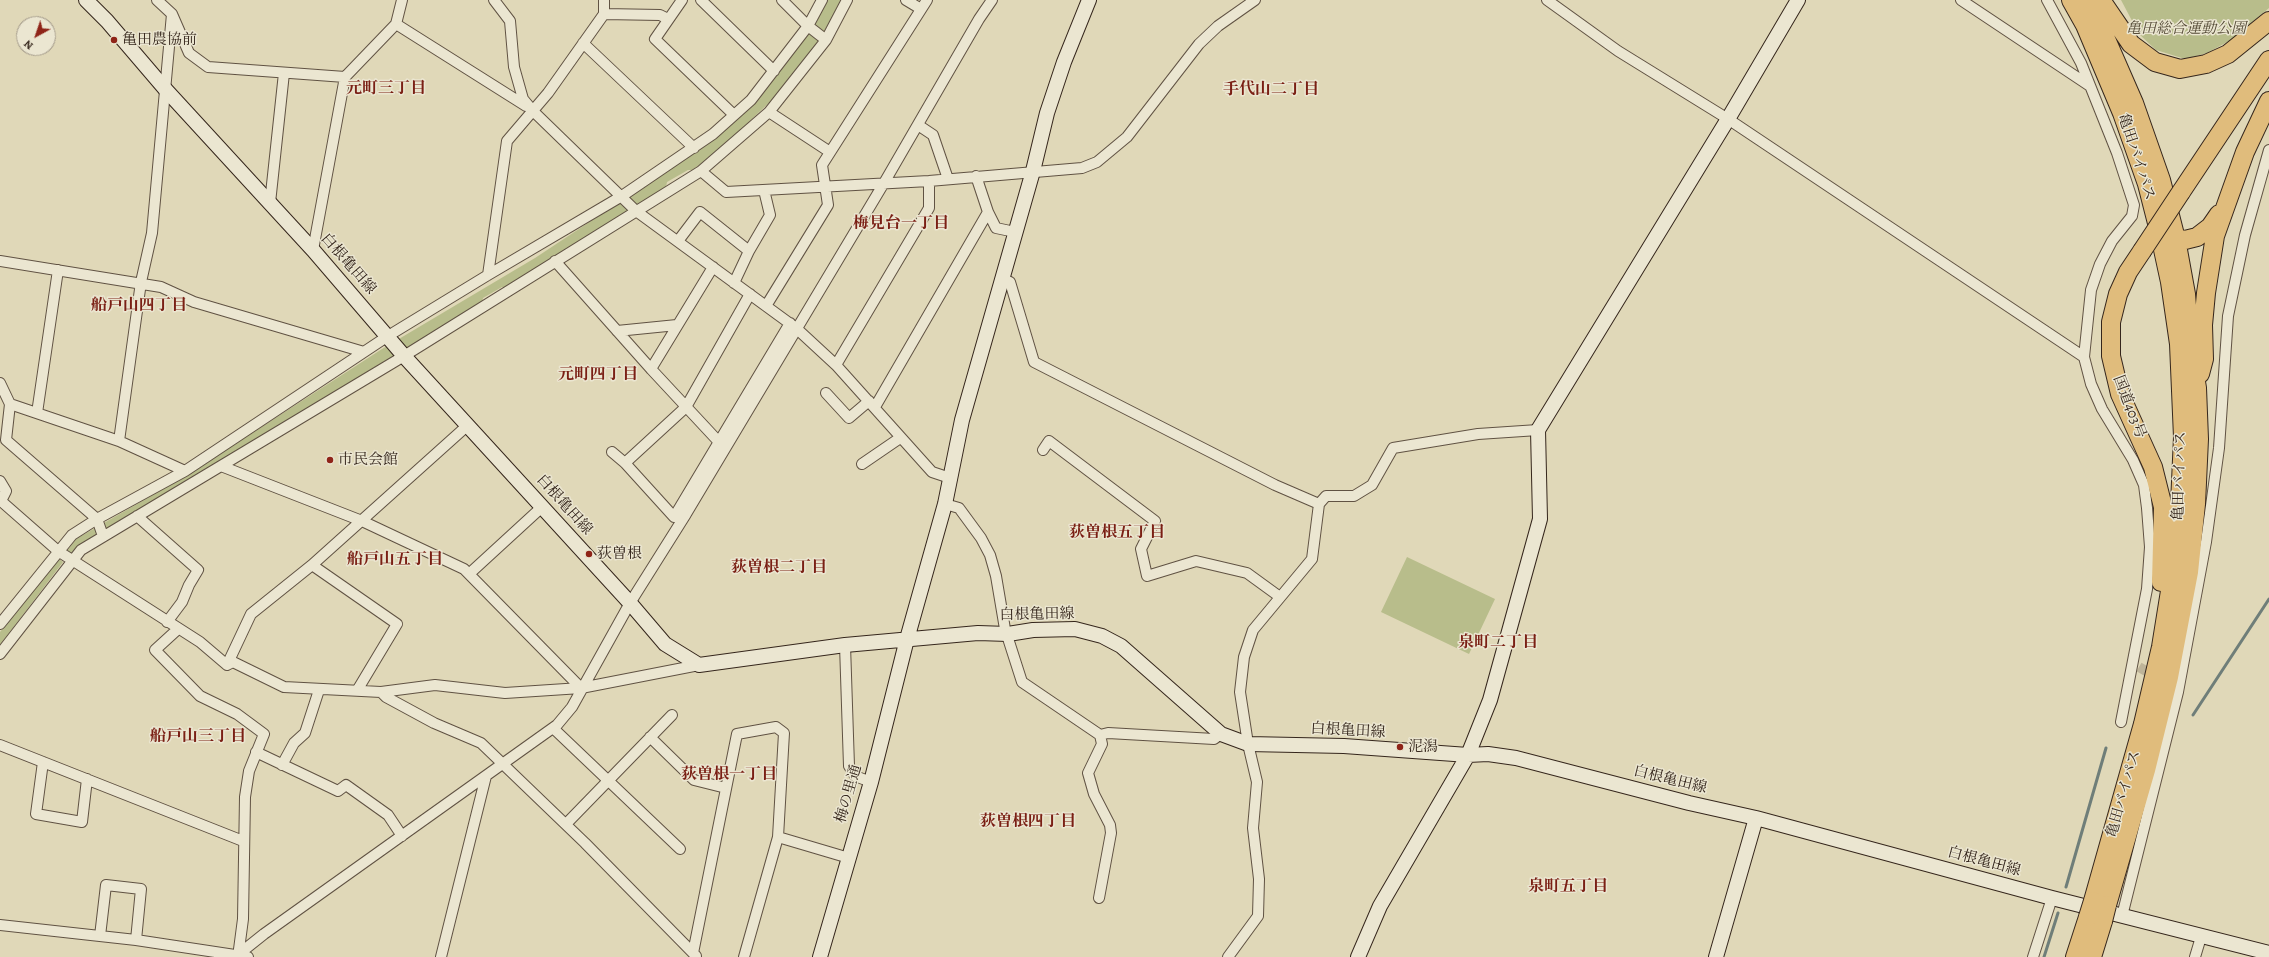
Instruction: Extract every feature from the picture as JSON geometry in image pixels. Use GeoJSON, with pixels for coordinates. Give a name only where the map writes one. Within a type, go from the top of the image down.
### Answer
{"type":"FeatureCollection","features":[{"type":"Feature","properties":{"kind":"highway","name":"亀田バイパス"},"geometry":{"type":"LineString","coordinates":[[2071,0],[2085,25],[2122,113],[2147,184],[2170,282],[2179,344],[2183,437],[2180,504],[2175,560],[2161,647],[2098,911],[2092,957]]}},
{"type":"Feature","properties":{"kind":"highway","name":"亀田バイパス"},"geometry":{"type":"LineString","coordinates":[[2075,957],[2098,911],[2146,770],[2169,677],[2189,572],[2196,504],[2199,439],[2197,388],[2190,345],[2186,294],[2176,239],[2161,180],[2134,103],[2089,0]]}},
{"type":"Feature","properties":{"kind":"highway"},"geometry":{"type":"LineString","coordinates":[[2101,0],[2131,44],[2155,62],[2180,69],[2206,64],[2228,54],[2269,20]]}},
{"type":"Feature","properties":{"kind":"highway","name":"国道403号"},"geometry":{"type":"LineString","coordinates":[[2143,724],[2162,574],[2163,507],[2153,467],[2120,394],[2111,356],[2111,322],[2118,294],[2128,272],[2269,60]]}},
{"type":"Feature","properties":{"kind":"highway"},"geometry":{"type":"LineString","coordinates":[[2197,388],[2204,359],[2203,326],[2210,262],[2215,236],[2224,207],[2245,152],[2269,101]]}},
{"type":"Feature","properties":{"kind":"highway"},"geometry":{"type":"LineString","coordinates":[[2159,231],[2176,239],[2185,240],[2197,237],[2210,227],[2224,207]]}},
{"type":"Feature","properties":{"kind":"main road","name":"白根亀田線"},"geometry":{"type":"LineString","coordinates":[[86,0],[107,21],[166,90],[313,250],[404,356],[630,603],[665,644],[699,665],[845,645],[978,633],[1008,634],[1033,630],[1075,629],[1102,636],[1121,646],[1221,734],[1248,744],[1344,746],[1468,755],[1488,754],[1516,758],[1689,803],[1756,818],[2052,898],[2269,953]]}},
{"type":"Feature","properties":{"kind":"main road","name":"梅の里通"},"geometry":{"type":"LineString","coordinates":[[820,957],[871,782],[907,640],[944,504],[962,420],[1001,278],[1033,171],[1047,113],[1064,62],[1090,0]]}},
{"type":"Feature","properties":{"kind":"main road"},"geometry":{"type":"LineString","coordinates":[[1358,957],[1380,906],[1468,755],[1490,700],[1540,519],[1538,430],[1728,119],[1798,0]]}},
{"type":"Feature","properties":{"kind":"main road"},"geometry":{"type":"LineString","coordinates":[[1716,957],[1756,818]]}},
{"type":"Feature","properties":{"kind":"street"},"geometry":{"type":"LineString","coordinates":[[157,0],[172,14],[189,53],[208,67],[344,77]]}},
{"type":"Feature","properties":{"kind":"street"},"geometry":{"type":"LineString","coordinates":[[313,250],[344,77],[396,24],[402,0]]}},
{"type":"Feature","properties":{"kind":"street"},"geometry":{"type":"LineString","coordinates":[[494,0],[505,11],[510,21],[514,67],[523,99],[532,111],[636,211],[793,326],[836,365],[932,472],[950,478]]}},
{"type":"Feature","properties":{"kind":"street"},"geometry":{"type":"LineString","coordinates":[[488,275],[507,141],[532,111],[604,14],[604,0]]}},
{"type":"Feature","properties":{"kind":"street"},"geometry":{"type":"LineString","coordinates":[[682,0],[655,39],[734,116]]}},
{"type":"Feature","properties":{"kind":"street"},"geometry":{"type":"LineString","coordinates":[[701,0],[774,71]]}},
{"type":"Feature","properties":{"kind":"street"},"geometry":{"type":"LineString","coordinates":[[782,0],[808,26],[826,40]]}},
{"type":"Feature","properties":{"kind":"street"},"geometry":{"type":"LineString","coordinates":[[0,624],[72,535],[97,519],[185,471],[388,336],[622,196],[694,148],[734,116],[751,100],[808,26],[822,0]]}},
{"type":"Feature","properties":{"kind":"street"},"geometry":{"type":"LineString","coordinates":[[0,654],[81,550],[404,356],[701,171],[769,112],[826,40],[847,0]]}},
{"type":"Feature","properties":{"kind":"street"},"geometry":{"type":"LineString","coordinates":[[906,0],[921,9]]}},
{"type":"Feature","properties":{"kind":"street"},"geometry":{"type":"LineString","coordinates":[[766,306],[828,205],[822,165],[927,0]]}},
{"type":"Feature","properties":{"kind":"street"},"geometry":{"type":"LineString","coordinates":[[612,452],[625,463],[674,517],[718,441],[884,183],[979,19],[992,0]]}},
{"type":"Feature","properties":{"kind":"street"},"geometry":{"type":"LineString","coordinates":[[701,171],[726,192],[948,180],[976,176],[1082,168],[1097,162],[1110,153],[1140,122],[1159,93],[1199,44],[1218,26],[1255,0]]}},
{"type":"Feature","properties":{"kind":"street"},"geometry":{"type":"LineString","coordinates":[[1547,0],[1618,51],[1728,119],[2084,357]]}},
{"type":"Feature","properties":{"kind":"street"},"geometry":{"type":"LineString","coordinates":[[1961,0],[2090,86]]}},
{"type":"Feature","properties":{"kind":"street"},"geometry":{"type":"LineString","coordinates":[[2047,0],[2081,63],[2117,153],[2134,204],[2132,216],[2112,241],[2100,264],[2091,290],[2084,357],[2091,384],[2102,409],[2133,460],[2145,493],[2150,547],[2147,589],[2136,665],[2121,722]]}},
{"type":"Feature","properties":{"kind":"street"},"geometry":{"type":"LineString","coordinates":[[119,442],[141,282],[152,233],[172,14]]}},
{"type":"Feature","properties":{"kind":"street"},"geometry":{"type":"LineString","coordinates":[[604,14],[660,15],[668,19]]}},
{"type":"Feature","properties":{"kind":"street"},"geometry":{"type":"LineString","coordinates":[[396,24],[532,111]]}},
{"type":"Feature","properties":{"kind":"street"},"geometry":{"type":"LineString","coordinates":[[583,43],[694,148]]}},
{"type":"Feature","properties":{"kind":"street"},"geometry":{"type":"LineString","coordinates":[[270,203],[284,73]]}},
{"type":"Feature","properties":{"kind":"street"},"geometry":{"type":"LineString","coordinates":[[769,112],[830,152]]}},
{"type":"Feature","properties":{"kind":"street"},"geometry":{"type":"LineString","coordinates":[[918,125],[933,135],[948,180]]}},
{"type":"Feature","properties":{"kind":"street"},"geometry":{"type":"LineString","coordinates":[[2122,916],[2206,542],[2219,448],[2228,316],[2245,235],[2269,150]]}},
{"type":"Feature","properties":{"kind":"street"},"geometry":{"type":"LineString","coordinates":[[976,176],[988,212],[996,228],[1015,232]]}},
{"type":"Feature","properties":{"kind":"street"},"geometry":{"type":"LineString","coordinates":[[836,365],[929,208],[929,181]]}},
{"type":"Feature","properties":{"kind":"street"},"geometry":{"type":"LineString","coordinates":[[734,283],[749,251],[770,215],[764,190]]}},
{"type":"Feature","properties":{"kind":"street"},"geometry":{"type":"LineString","coordinates":[[678,241],[700,212],[749,251]]}},
{"type":"Feature","properties":{"kind":"street"},"geometry":{"type":"LineString","coordinates":[[826,393],[849,418],[872,404],[988,212]]}},
{"type":"Feature","properties":{"kind":"street"},"geometry":{"type":"LineString","coordinates":[[555,261],[651,369],[718,441]]}},
{"type":"Feature","properties":{"kind":"street"},"geometry":{"type":"LineString","coordinates":[[0,262],[141,282],[161,287],[194,302],[364,352]]}},
{"type":"Feature","properties":{"kind":"street"},"geometry":{"type":"LineString","coordinates":[[651,369],[713,267]]}},
{"type":"Feature","properties":{"kind":"street"},"geometry":{"type":"LineString","coordinates":[[38,413],[58,270]]}},
{"type":"Feature","properties":{"kind":"street"},"geometry":{"type":"LineString","coordinates":[[1001,278],[1010,282],[1034,362],[1275,485],[1319,504]]}},
{"type":"Feature","properties":{"kind":"street"},"geometry":{"type":"LineString","coordinates":[[625,463],[686,407],[750,294]]}},
{"type":"Feature","properties":{"kind":"street"},"geometry":{"type":"LineString","coordinates":[[617,331],[677,325]]}},
{"type":"Feature","properties":{"kind":"street"},"geometry":{"type":"LineString","coordinates":[[242,956],[264,934],[554,728],[572,707],[581,688],[630,603],[793,326]]}},
{"type":"Feature","properties":{"kind":"street"},"geometry":{"type":"LineString","coordinates":[[0,383],[10,404],[6,440],[97,519],[104,536]]}},
{"type":"Feature","properties":{"kind":"street"},"geometry":{"type":"LineString","coordinates":[[10,404],[119,442],[185,471]]}},
{"type":"Feature","properties":{"kind":"street"},"geometry":{"type":"LineString","coordinates":[[227,665],[251,614],[312,565],[468,425]]}},
{"type":"Feature","properties":{"kind":"street"},"geometry":{"type":"LineString","coordinates":[[1228,957],[1258,916],[1259,879],[1254,828],[1257,782],[1248,744],[1240,692],[1244,657],[1253,630],[1312,559],[1319,504],[1326,496],[1354,496],[1372,485],[1393,448],[1478,434],[1538,430]]}},
{"type":"Feature","properties":{"kind":"street"},"geometry":{"type":"LineString","coordinates":[[862,464],[900,438]]}},
{"type":"Feature","properties":{"kind":"street"},"geometry":{"type":"LineString","coordinates":[[1043,450],[1049,441],[1155,521],[1142,549],[1147,576],[1196,561],[1247,573],[1280,597]]}},
{"type":"Feature","properties":{"kind":"street"},"geometry":{"type":"LineString","coordinates":[[221,466],[362,521],[464,569],[581,688]]}},
{"type":"Feature","properties":{"kind":"street"},"geometry":{"type":"LineString","coordinates":[[0,481],[6,491],[1,501],[58,551],[200,642],[227,665]]}},
{"type":"Feature","properties":{"kind":"street"},"geometry":{"type":"LineString","coordinates":[[944,504],[959,508],[990,555],[1014,662],[1022,682],[1100,735],[1102,744],[1088,773],[1094,794],[1110,825],[1112,833],[1099,898]]}},
{"type":"Feature","properties":{"kind":"street"},"geometry":{"type":"LineString","coordinates":[[470,574],[542,506]]}},
{"type":"Feature","properties":{"kind":"street"},"geometry":{"type":"LineString","coordinates":[[137,516],[198,570],[189,585],[182,602],[167,622]]}},
{"type":"Feature","properties":{"kind":"street"},"geometry":{"type":"LineString","coordinates":[[312,565],[396,624],[358,689]]}},
{"type":"Feature","properties":{"kind":"street"},"geometry":{"type":"LineString","coordinates":[[178,629],[155,650],[200,696],[237,714],[264,734],[250,771],[245,797],[242,956]]}},
{"type":"Feature","properties":{"kind":"street"},"geometry":{"type":"LineString","coordinates":[[845,645],[849,766],[855,776],[871,782]]}},
{"type":"Feature","properties":{"kind":"street"},"geometry":{"type":"LineString","coordinates":[[227,665],[233,662],[284,687],[319,690],[358,689],[381,692],[435,685],[505,693],[581,688],[699,665]]}},
{"type":"Feature","properties":{"kind":"street"},"geometry":{"type":"LineString","coordinates":[[282,765],[294,743],[305,732],[319,690]]}},
{"type":"Feature","properties":{"kind":"street"},"geometry":{"type":"LineString","coordinates":[[381,692],[386,697],[434,723],[481,743],[566,824],[695,955]]}},
{"type":"Feature","properties":{"kind":"street"},"geometry":{"type":"LineString","coordinates":[[566,824],[607,779],[672,715]]}},
{"type":"Feature","properties":{"kind":"street"},"geometry":{"type":"LineString","coordinates":[[554,728],[680,849]]}},
{"type":"Feature","properties":{"kind":"street"},"geometry":{"type":"LineString","coordinates":[[695,955],[736,734],[776,728],[784,733],[778,838],[744,957]]}},
{"type":"Feature","properties":{"kind":"street"},"geometry":{"type":"LineString","coordinates":[[1100,735],[1108,733],[1214,739],[1221,734]]}},
{"type":"Feature","properties":{"kind":"street"},"geometry":{"type":"LineString","coordinates":[[650,737],[694,780],[726,788]]}},
{"type":"Feature","properties":{"kind":"street"},"geometry":{"type":"LineString","coordinates":[[0,745],[243,841]]}},
{"type":"Feature","properties":{"kind":"street"},"geometry":{"type":"LineString","coordinates":[[256,752],[338,791],[346,785],[388,815],[402,836]]}},
{"type":"Feature","properties":{"kind":"street"},"geometry":{"type":"LineString","coordinates":[[43,762],[36,814],[82,822],[87,779]]}},
{"type":"Feature","properties":{"kind":"street"},"geometry":{"type":"LineString","coordinates":[[441,957],[486,776]]}},
{"type":"Feature","properties":{"kind":"street"},"geometry":{"type":"LineString","coordinates":[[778,838],[849,858]]}},
{"type":"Feature","properties":{"kind":"street"},"geometry":{"type":"LineString","coordinates":[[100,936],[106,885],[141,889],[136,940]]}},
{"type":"Feature","properties":{"kind":"street"},"geometry":{"type":"LineString","coordinates":[[2034,957],[2052,898]]}},
{"type":"Feature","properties":{"kind":"street"},"geometry":{"type":"LineString","coordinates":[[0,925],[136,940],[242,956]]}},
{"type":"Feature","properties":{"kind":"street"},"geometry":{"type":"LineString","coordinates":[[2196,957],[2201,937]]}},
{"type":"Feature","properties":{"kind":"green space"},"geometry":{"type":"Polygon","coordinates":[[[827,0],[841,0],[826,31],[817,44],[774,98],[714,155],[692,170],[688,170],[667,182],[666,187],[507,288],[502,287],[483,298],[482,303],[70,554],[64,555],[76,539],[186,476],[382,349],[535,258],[715,139],[752,105],[827,0]]]}},
{"type":"Feature","properties":{"kind":"green space","name":"亀田総合運動公園"},"geometry":{"type":"Polygon","coordinates":[[[2121,0],[2269,0],[2269,8],[2231,40],[2207,53],[2185,59],[2156,50],[2139,34],[2121,0]]]}},
{"type":"Feature","properties":{"kind":"green space"},"geometry":{"type":"Polygon","coordinates":[[[1407,557],[1495,599],[1469,654],[1381,612],[1407,557]]]}},
{"type":"Feature","properties":{"kind":"green space"},"geometry":{"type":"Polygon","coordinates":[[[58,558],[63,562],[0,645],[0,632],[58,558]]]}},
{"type":"Feature","properties":{"kind":"waterway"},"geometry":{"type":"LineString","coordinates":[[2193,715],[2269,599]]}},
{"type":"Feature","properties":{"kind":"waterway"},"geometry":{"type":"LineString","coordinates":[[2066,887],[2106,748]]}},
{"type":"Feature","properties":{"kind":"waterway"},"geometry":{"type":"LineString","coordinates":[[2044,957],[2058,913]]}},
{"type":"Feature","properties":{"kind":"tunnel"},"geometry":{"type":"LineString","coordinates":[[2139,667],[2158,678]]}},
{"type":"Feature","properties":{"kind":"place","name":"亀田農協前"},"geometry":{"type":"Point","coordinates":[114,40]}},
{"type":"Feature","properties":{"kind":"place","name":"市民会館"},"geometry":{"type":"Point","coordinates":[330,460]}},
{"type":"Feature","properties":{"kind":"place","name":"荻曽根"},"geometry":{"type":"Point","coordinates":[589,554]}},
{"type":"Feature","properties":{"kind":"place","name":"泥潟"},"geometry":{"type":"Point","coordinates":[1400,747]}},
{"type":"Feature","properties":{"kind":"district","name":"元町三丁目"},"geometry":{"type":"Point","coordinates":[386,89]}},
{"type":"Feature","properties":{"kind":"district","name":"手代山二丁目"},"geometry":{"type":"Point","coordinates":[1271,90]}},
{"type":"Feature","properties":{"kind":"district","name":"梅見台一丁目"},"geometry":{"type":"Point","coordinates":[901,224]}},
{"type":"Feature","properties":{"kind":"district","name":"船戸山四丁目"},"geometry":{"type":"Point","coordinates":[139,306]}},
{"type":"Feature","properties":{"kind":"district","name":"元町四丁目"},"geometry":{"type":"Point","coordinates":[598,375]}},
{"type":"Feature","properties":{"kind":"district","name":"荻曽根五丁目"},"geometry":{"type":"Point","coordinates":[1117,533]}},
{"type":"Feature","properties":{"kind":"district","name":"船戸山五丁目"},"geometry":{"type":"Point","coordinates":[395,560]}},
{"type":"Feature","properties":{"kind":"district","name":"荻曽根二丁目"},"geometry":{"type":"Point","coordinates":[779,568]}},
{"type":"Feature","properties":{"kind":"district","name":"泉町二丁目"},"geometry":{"type":"Point","coordinates":[1498,643]}},
{"type":"Feature","properties":{"kind":"district","name":"船戸山三丁目"},"geometry":{"type":"Point","coordinates":[198,737]}},
{"type":"Feature","properties":{"kind":"district","name":"荻曽根一丁目"},"geometry":{"type":"Point","coordinates":[729,775]}},
{"type":"Feature","properties":{"kind":"district","name":"荻曽根四丁目"},"geometry":{"type":"Point","coordinates":[1028,822]}},
{"type":"Feature","properties":{"kind":"district","name":"泉町五丁目"},"geometry":{"type":"Point","coordinates":[1568,887]}}]}
